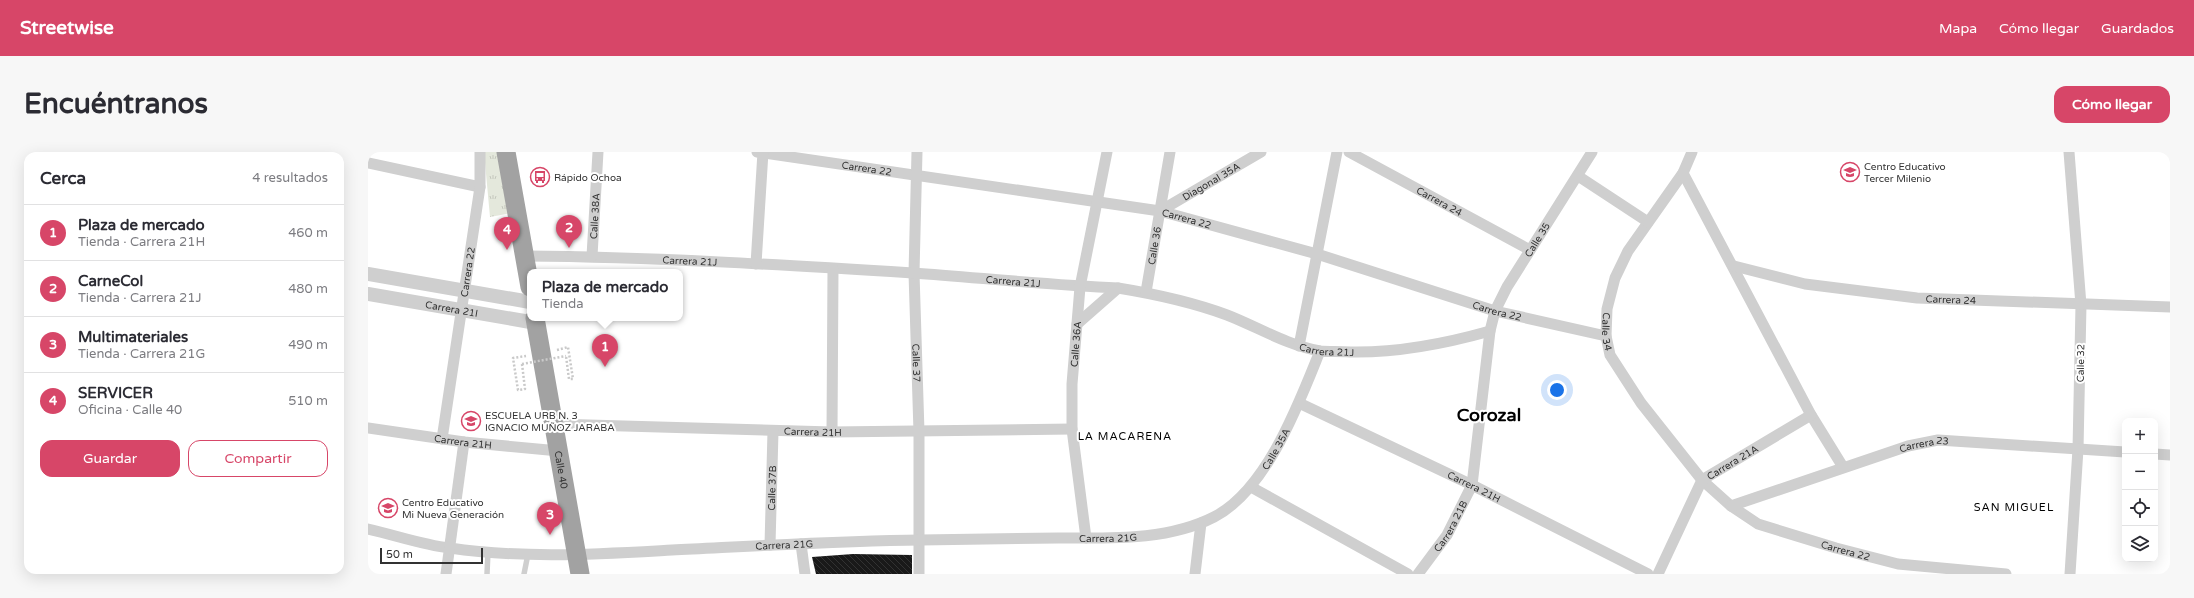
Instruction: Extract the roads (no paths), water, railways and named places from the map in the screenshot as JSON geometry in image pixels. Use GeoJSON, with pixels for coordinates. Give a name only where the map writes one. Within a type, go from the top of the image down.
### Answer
{"type":"FeatureCollection","features":[{"type":"Feature","properties":{"kind":"highway"},"geometry":{"type":"LineString","coordinates":[[506,152],[527,269]]}},
{"type":"Feature","properties":{"kind":"highway","name":"Calle 40"},"geometry":{"type":"LineString","coordinates":[[536,321],[580,574]]}},
{"type":"Feature","properties":{"kind":"street","name":"Carrera 22"},"geometry":{"type":"LineString","coordinates":[[442,439],[480,187],[480,152]]}},
{"type":"Feature","properties":{"kind":"street","name":"Calle 38A"},"geometry":{"type":"LineString","coordinates":[[592,256],[598,152]]}},
{"type":"Feature","properties":{"kind":"street","name":"Carrera 22"},"geometry":{"type":"LineString","coordinates":[[761,152],[1095,203],[1160,211],[1317,254],[1495,311],[1606,336]]}},
{"type":"Feature","properties":{"kind":"street"},"geometry":{"type":"LineString","coordinates":[[756,264],[761,152]]}},
{"type":"Feature","properties":{"kind":"street","name":"Calle 37"},"geometry":{"type":"LineString","coordinates":[[917,152],[914,273],[919,432],[919,574]]}},
{"type":"Feature","properties":{"kind":"street","name":"Calle 36A"},"geometry":{"type":"LineString","coordinates":[[1086,538],[1072,429],[1072,384],[1080,287],[1095,203],[1107,152]]}},
{"type":"Feature","properties":{"kind":"street","name":"Calle 36"},"geometry":{"type":"LineString","coordinates":[[1146,292],[1170,152]]}},
{"type":"Feature","properties":{"kind":"street","name":"Diagonal 35A"},"geometry":{"type":"LineString","coordinates":[[1160,211],[1261,152]]}},
{"type":"Feature","properties":{"kind":"street"},"geometry":{"type":"LineString","coordinates":[[1299,346],[1337,152]]}},
{"type":"Feature","properties":{"kind":"street","name":"Carrera 24"},"geometry":{"type":"LineString","coordinates":[[1349,152],[1530,250]]}},
{"type":"Feature","properties":{"kind":"street","name":"Calle 35"},"geometry":{"type":"LineString","coordinates":[[1490,331],[1495,311],[1507,287],[1592,152]]}},
{"type":"Feature","properties":{"kind":"street","name":"Calle 34"},"geometry":{"type":"LineString","coordinates":[[1692,152],[1683,173],[1628,251],[1615,278],[1607,309],[1606,336],[1610,355],[1623,377],[1641,403],[1702,480]]}},
{"type":"Feature","properties":{"kind":"street","name":"Calle 32"},"geometry":{"type":"LineString","coordinates":[[2069,152],[2081,305],[2078,449],[2070,574]]}},
{"type":"Feature","properties":{"kind":"street"},"geometry":{"type":"LineString","coordinates":[[368,163],[480,187]]}},
{"type":"Feature","properties":{"kind":"street"},"geometry":{"type":"LineString","coordinates":[[1683,173],[1734,266],[1811,415],[1843,467]]}},
{"type":"Feature","properties":{"kind":"street"},"geometry":{"type":"LineString","coordinates":[[1578,176],[1648,222]]}},
{"type":"Feature","properties":{"kind":"street","name":"Carrera 21J"},"geometry":{"type":"LineString","coordinates":[[525,256],[592,256],[756,264],[914,273],[1080,287],[1118,288],[1146,292],[1188,302],[1228,315],[1259,330],[1299,346],[1320,351],[1377,352],[1409,349],[1450,342],[1490,331]]}},
{"type":"Feature","properties":{"kind":"street","name":"Carrera 24"},"geometry":{"type":"LineString","coordinates":[[1734,266],[1805,284],[1848,291],[1917,298],[2170,307]]}},
{"type":"Feature","properties":{"kind":"street"},"geometry":{"type":"LineString","coordinates":[[832,432],[833,269]]}},
{"type":"Feature","properties":{"kind":"street","name":"Carrera 21I"},"geometry":{"type":"LineString","coordinates":[[368,274],[464,292],[527,302]]}},
{"type":"Feature","properties":{"kind":"street"},"geometry":{"type":"LineString","coordinates":[[1077,324],[1118,288]]}},
{"type":"Feature","properties":{"kind":"street","name":"Carrera 21I"},"geometry":{"type":"LineString","coordinates":[[368,294],[462,310],[527,319]]}},
{"type":"Feature","properties":{"kind":"street","name":"Carrera 21B"},"geometry":{"type":"LineString","coordinates":[[1418,574],[1446,534],[1472,485],[1490,331]]}},
{"type":"Feature","properties":{"kind":"street","name":"Calle 35A"},"geometry":{"type":"LineString","coordinates":[[1201,523],[1227,508],[1251,487],[1277,446],[1299,403],[1320,351]]}},
{"type":"Feature","properties":{"kind":"street","name":"Carrera 21H"},"geometry":{"type":"LineString","coordinates":[[1299,403],[1472,485],[1648,574]]}},
{"type":"Feature","properties":{"kind":"street","name":"Carrera 21A"},"geometry":{"type":"LineString","coordinates":[[1658,574],[1702,480],[1811,415]]}},
{"type":"Feature","properties":{"kind":"street","name":"Carrera 21H"},"geometry":{"type":"LineString","coordinates":[[554,424],[832,432],[1072,429]]}},
{"type":"Feature","properties":{"kind":"street","name":"Carrera 21H"},"geometry":{"type":"LineString","coordinates":[[368,428],[464,442],[559,451]]}},
{"type":"Feature","properties":{"kind":"street","name":"Calle 37B"},"geometry":{"type":"LineString","coordinates":[[770,545],[772,431]]}},
{"type":"Feature","properties":{"kind":"street","name":"Carrera 23"},"geometry":{"type":"LineString","coordinates":[[1731,506],[1908,446],[1938,440],[2122,452]]}},
{"type":"Feature","properties":{"kind":"street"},"geometry":{"type":"LineString","coordinates":[[446,574],[464,442]]}},
{"type":"Feature","properties":{"kind":"street"},"geometry":{"type":"LineString","coordinates":[[2158,454],[2170,454]]}},
{"type":"Feature","properties":{"kind":"street","name":"Carrera 22"},"geometry":{"type":"LineString","coordinates":[[1702,480],[1731,506],[1758,524],[1836,548],[1898,564],[2006,574]]}},
{"type":"Feature","properties":{"kind":"street"},"geometry":{"type":"LineString","coordinates":[[1251,487],[1408,574]]}},
{"type":"Feature","properties":{"kind":"street"},"geometry":{"type":"LineString","coordinates":[[1201,523],[1196,569],[1203,574]]}},
{"type":"Feature","properties":{"kind":"street","name":"Carrera 21G"},"geometry":{"type":"LineString","coordinates":[[368,529],[450,548],[528,554],[577,555],[770,545],[918,540],[1137,536],[1168,532],[1201,523]]}},
{"type":"Feature","properties":{"kind":"street"},"geometry":{"type":"LineString","coordinates":[[801,544],[805,574]]}},
{"type":"Feature","properties":{"kind":"lane"},"geometry":{"type":"LineString","coordinates":[[487,574],[488,551]]}},
{"type":"Feature","properties":{"kind":"lane"},"geometry":{"type":"LineString","coordinates":[[524,574],[528,554]]}},
{"type":"Feature","properties":{"kind":"place","name":"Centro Educativo Tercer Milenio"},"geometry":{"type":"Point","coordinates":[1850,172]}},
{"type":"Feature","properties":{"kind":"place","name":"Rápido Ochoa"},"geometry":{"type":"Point","coordinates":[540,177]}},
{"type":"Feature","properties":{"kind":"place","name":"CarneCol"},"geometry":{"type":"Point","coordinates":[569,248]}},
{"type":"Feature","properties":{"kind":"place","name":"SERVICER"},"geometry":{"type":"Point","coordinates":[507,250]}},
{"type":"Feature","properties":{"kind":"place","name":"Plaza de mercado"},"geometry":{"type":"Point","coordinates":[605,367]}},
{"type":"Feature","properties":{"kind":"place","name":"ESCUELA URB N. 3 IGNACIO MUÑOZ JARABA"},"geometry":{"type":"Point","coordinates":[471,421]}},
{"type":"Feature","properties":{"kind":"place","name":"Centro Educativo Mi Nueva Generación"},"geometry":{"type":"Point","coordinates":[388,508]}},
{"type":"Feature","properties":{"kind":"place","name":"Multimateriales"},"geometry":{"type":"Point","coordinates":[550,535]}},
{"type":"Feature","properties":{"kind":"district","name":"Corozal"},"geometry":{"type":"Point","coordinates":[1489,415]}},
{"type":"Feature","properties":{"kind":"district","name":"LA MACARENA"},"geometry":{"type":"Point","coordinates":[1125,436]}},
{"type":"Feature","properties":{"kind":"district","name":"SAN MIGUEL"},"geometry":{"type":"Point","coordinates":[2014,507]}}]}
